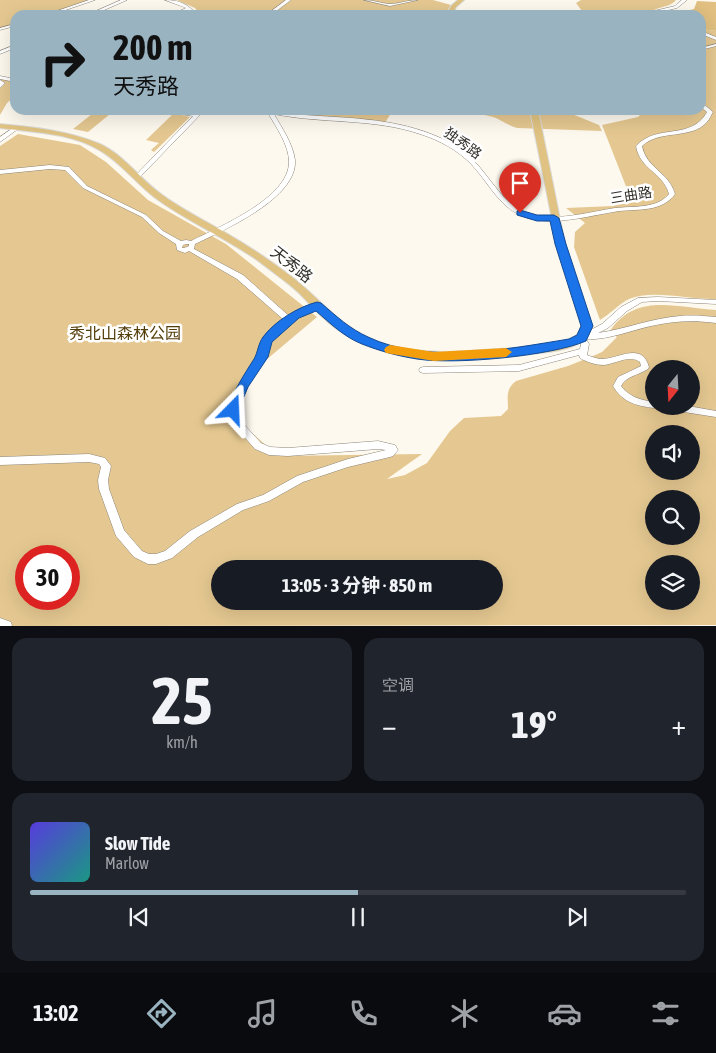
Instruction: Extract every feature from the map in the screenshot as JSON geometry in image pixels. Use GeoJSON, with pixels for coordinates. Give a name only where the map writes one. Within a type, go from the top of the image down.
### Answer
{"type":"FeatureCollection","features":[{"type":"Feature","properties":{"kind":"main road"},"geometry":{"type":"LineString","coordinates":[[452,10],[461,0]]}},
{"type":"Feature","properties":{"kind":"main road"},"geometry":{"type":"LineString","coordinates":[[535,115],[560,244],[587,326],[582,338]]}},
{"type":"Feature","properties":{"kind":"main road","name":"天秀路"},"geometry":{"type":"LineString","coordinates":[[0,126],[88,142],[111,155],[158,196],[251,252],[278,271],[343,328],[378,346],[418,355],[454,356],[534,349],[582,338]]}},
{"type":"Feature","properties":{"kind":"street"},"geometry":{"type":"LineString","coordinates":[[63,10],[94,0]]}},
{"type":"Feature","properties":{"kind":"street"},"geometry":{"type":"LineString","coordinates":[[101,10],[125,0]]}},
{"type":"Feature","properties":{"kind":"street"},"geometry":{"type":"LineString","coordinates":[[167,0],[189,8]]}},
{"type":"Feature","properties":{"kind":"street"},"geometry":{"type":"LineString","coordinates":[[275,10],[289,0]]}},
{"type":"Feature","properties":{"kind":"street"},"geometry":{"type":"LineString","coordinates":[[366,0],[390,5],[416,0]]}},
{"type":"Feature","properties":{"kind":"street"},"geometry":{"type":"LineString","coordinates":[[663,10],[676,7],[684,0]]}},
{"type":"Feature","properties":{"kind":"street"},"geometry":{"type":"LineString","coordinates":[[184,10],[189,8]]}},
{"type":"Feature","properties":{"kind":"street"},"geometry":{"type":"LineString","coordinates":[[0,53],[9,49]]}},
{"type":"Feature","properties":{"kind":"street"},"geometry":{"type":"LineString","coordinates":[[0,79],[3,83],[0,86]]}},
{"type":"Feature","properties":{"kind":"street","name":"三曲路"},"geometry":{"type":"LineString","coordinates":[[554,218],[644,207],[668,200],[672,194],[671,187],[643,160],[639,146],[648,139],[701,125],[710,112],[706,108]]}},
{"type":"Feature","properties":{"kind":"street"},"geometry":{"type":"LineString","coordinates":[[136,178],[197,115]]}},
{"type":"Feature","properties":{"kind":"street"},"geometry":{"type":"LineString","coordinates":[[0,172],[50,167],[67,168],[85,187],[144,216],[161,232],[180,244],[178,247],[180,250],[191,246],[270,199],[281,189],[289,176],[292,165],[290,155],[268,115]]}},
{"type":"Feature","properties":{"kind":"street","name":"独秀路"},"geometry":{"type":"LineString","coordinates":[[288,115],[381,123],[422,132],[446,143],[466,157],[481,172],[501,199],[511,208],[531,216],[554,218]]}},
{"type":"Feature","properties":{"kind":"street"},"geometry":{"type":"LineString","coordinates":[[0,140],[16,128]]}},
{"type":"Feature","properties":{"kind":"street"},"geometry":{"type":"LineString","coordinates":[[191,246],[240,277],[289,320]]}},
{"type":"Feature","properties":{"kind":"street"},"geometry":{"type":"LineString","coordinates":[[582,338],[605,326],[624,309],[641,300],[716,302]]}},
{"type":"Feature","properties":{"kind":"street"},"geometry":{"type":"LineString","coordinates":[[0,461],[84,458],[102,461],[106,466],[103,482],[106,499],[120,533],[138,554],[152,559],[168,555],[194,534],[240,507],[266,498],[300,479],[348,463],[392,452],[392,448],[378,445],[288,452],[269,450],[258,446],[236,421],[233,415],[234,404],[242,386],[262,357],[265,342],[289,320],[317,306]]}},
{"type":"Feature","properties":{"kind":"street"},"geometry":{"type":"LineString","coordinates":[[582,338],[609,334],[668,318],[716,320]]}},
{"type":"Feature","properties":{"kind":"street"},"geometry":{"type":"LineString","coordinates":[[582,338],[585,344],[582,351]]}},
{"type":"Feature","properties":{"kind":"street"},"geometry":{"type":"LineString","coordinates":[[423,370],[518,368],[582,351]]}},
{"type":"Feature","properties":{"kind":"street"},"geometry":{"type":"LineString","coordinates":[[582,351],[586,358],[596,361],[609,361],[631,356],[641,359],[645,367],[622,378],[617,386],[628,398],[645,403]]}},
{"type":"Feature","properties":{"kind":"street"},"geometry":{"type":"LineString","coordinates":[[454,356],[458,369]]}},
{"type":"Feature","properties":{"kind":"street"},"geometry":{"type":"LineString","coordinates":[[700,411],[716,414]]}},
{"type":"Feature","properties":{"kind":"street"},"geometry":{"type":"LineString","coordinates":[[0,623],[8,626]]}},
{"type":"Feature","properties":{"kind":"green space"},"geometry":{"type":"Polygon","coordinates":[[[0,0],[90,0],[59,10],[10,10],[10,26],[0,29],[0,0]]]}},
{"type":"Feature","properties":{"kind":"green space"},"geometry":{"type":"Polygon","coordinates":[[[177,0],[433,0],[451,5],[448,10],[196,10],[177,0]]]}},
{"type":"Feature","properties":{"kind":"green space"},"geometry":{"type":"Polygon","coordinates":[[[581,0],[676,0],[670,5],[655,10],[581,10],[576,3],[581,0]]]}},
{"type":"Feature","properties":{"kind":"green space"},"geometry":{"type":"Polygon","coordinates":[[[706,30],[716,31],[716,299],[660,295],[639,296],[625,301],[600,320],[574,247],[575,232],[585,223],[566,208],[613,206],[631,199],[602,125],[640,115],[706,115],[706,30]]]}},
{"type":"Feature","properties":{"kind":"green space"},"geometry":{"type":"Polygon","coordinates":[[[0,77],[10,80],[10,100],[0,115],[0,77]]]}},
{"type":"Feature","properties":{"kind":"green space"},"geometry":{"type":"Polygon","coordinates":[[[91,115],[109,115],[88,132],[73,129],[91,115]]]}},
{"type":"Feature","properties":{"kind":"green space"},"geometry":{"type":"Polygon","coordinates":[[[172,115],[190,117],[154,152],[151,150],[159,143],[146,140],[172,115]]]}},
{"type":"Feature","properties":{"kind":"green space"},"geometry":{"type":"Polygon","coordinates":[[[284,115],[390,115],[384,124],[298,118],[284,115]]]}},
{"type":"Feature","properties":{"kind":"green space"},"geometry":{"type":"Polygon","coordinates":[[[483,115],[574,115],[599,125],[602,131],[518,128],[493,117],[483,115]]]}},
{"type":"Feature","properties":{"kind":"green space","name":"秀北山森林公园"},"geometry":{"type":"Polygon","coordinates":[[[18,134],[80,145],[106,162],[148,200],[226,244],[317,317],[266,360],[225,409],[278,456],[422,454],[387,479],[405,475],[427,463],[450,431],[464,418],[501,416],[508,409],[510,387],[516,381],[568,366],[602,352],[617,337],[610,331],[620,319],[632,311],[658,305],[716,310],[716,625],[0,626],[0,146],[18,134]]]}},
{"type":"Feature","properties":{"kind":"shaded area"},"geometry":{"type":"Polygon","coordinates":[[[697,1],[716,2],[716,31],[706,30],[706,10],[690,10],[694,9],[697,1]]]}},
{"type":"Feature","properties":{"kind":"slow traffic"},"geometry":{"type":"LineString","coordinates":[[390,350],[434,356],[506,352]]}},
{"type":"Feature","properties":{"kind":"route"},"geometry":{"type":"LineString","coordinates":[[233,410],[242,386],[262,357],[265,342],[295,315],[317,306],[343,328],[364,340],[390,350],[418,355],[448,356],[513,352],[577,341],[582,338],[587,326],[560,244],[554,218],[537,218],[520,213]]}}]}
